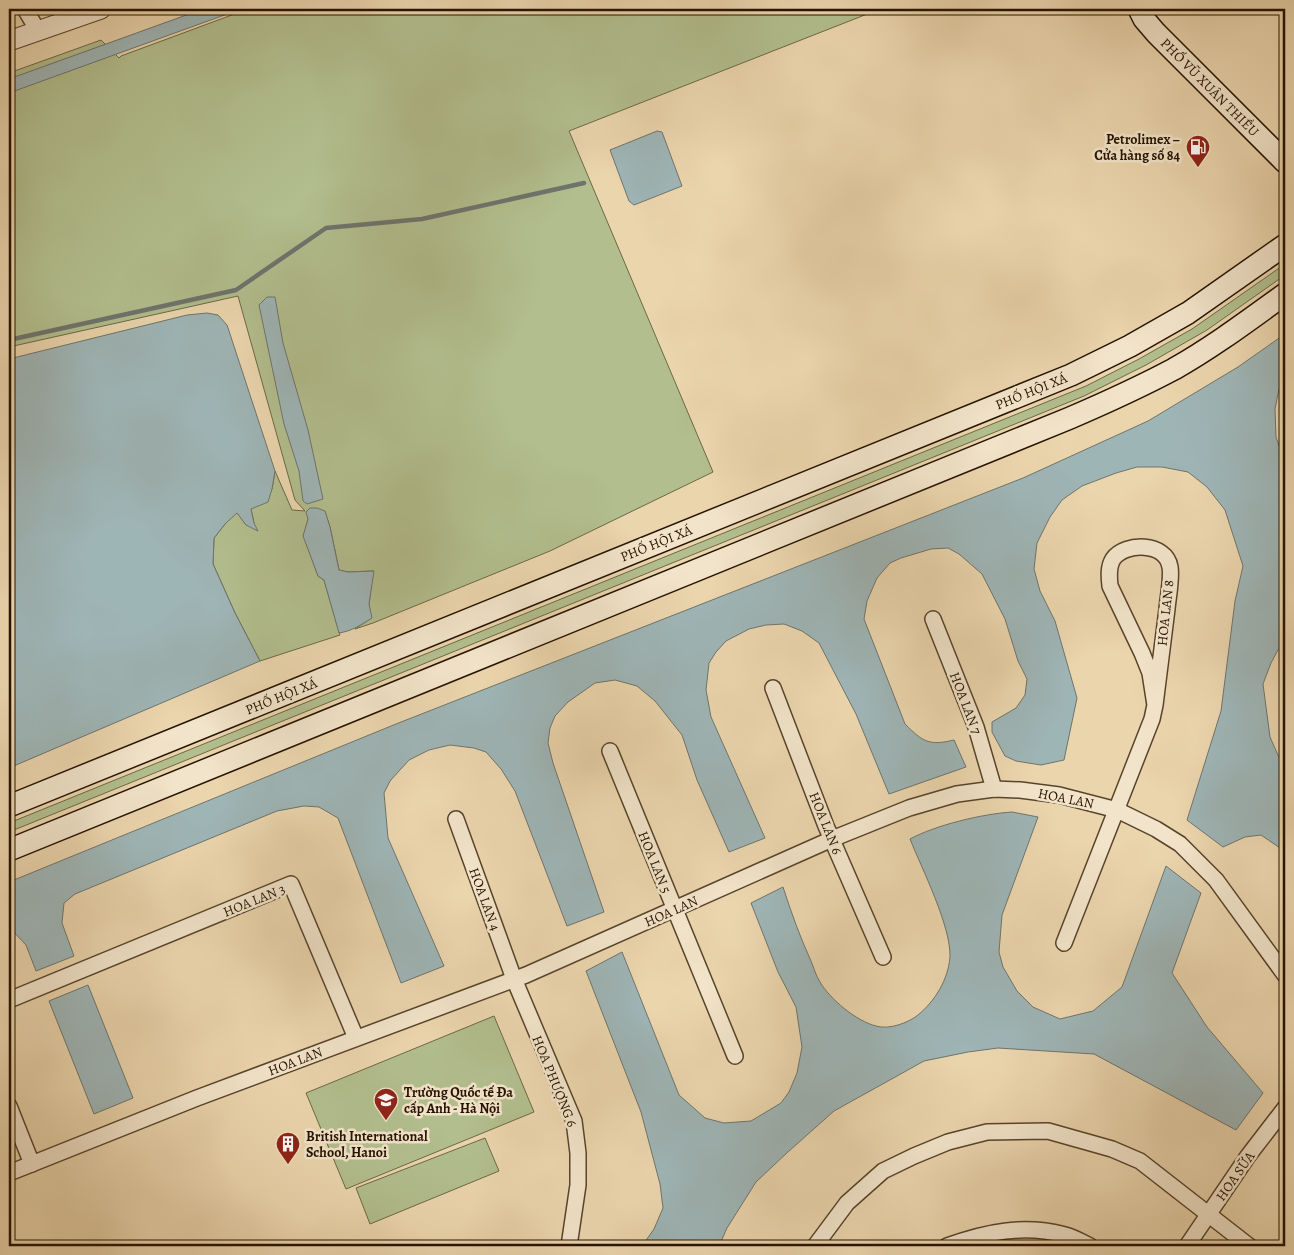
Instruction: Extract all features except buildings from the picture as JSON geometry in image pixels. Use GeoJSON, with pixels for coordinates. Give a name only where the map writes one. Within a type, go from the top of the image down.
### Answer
{"type":"FeatureCollection","features":[{"type":"Feature","properties":{"kind":"main road","name":"PHỐ VŨ XUÂN THIỀU"},"geometry":{"type":"LineString","coordinates":[[1139,9],[1144,19],[1156,33],[1285,162]]}},
{"type":"Feature","properties":{"kind":"main road","name":"PHỐ HỘI XÁ"},"geometry":{"type":"LineString","coordinates":[[9,806],[1071,375],[1130,346],[1188,313],[1285,245]]}},
{"type":"Feature","properties":{"kind":"main road"},"geometry":{"type":"LineString","coordinates":[[9,850],[1088,411],[1174,369],[1208,348],[1285,294]]}},
{"type":"Feature","properties":{"kind":"street"},"geometry":{"type":"LineString","coordinates":[[25,9],[38,31]]}},
{"type":"Feature","properties":{"kind":"street"},"geometry":{"type":"LineString","coordinates":[[9,41],[101,9]]}},
{"type":"Feature","properties":{"kind":"street","name":"HOA LAN 8"},"geometry":{"type":"LineString","coordinates":[[1064,943],[1152,719],[1155,705],[1170,567],[1167,558],[1161,552],[1145,547],[1124,551],[1116,556],[1112,560],[1109,576],[1110,586],[1150,674],[1155,705]]}},
{"type":"Feature","properties":{"kind":"street","name":"HOA LAN 7"},"geometry":{"type":"LineString","coordinates":[[933,619],[976,727],[994,789]]}},
{"type":"Feature","properties":{"kind":"street","name":"HOA LAN 6"},"geometry":{"type":"LineString","coordinates":[[773,688],[832,839],[883,957]]}},
{"type":"Feature","properties":{"kind":"street","name":"HOA LAN 5"},"geometry":{"type":"LineString","coordinates":[[610,751],[735,1056]]}},
{"type":"Feature","properties":{"kind":"street","name":"HOA LAN"},"geometry":{"type":"LineString","coordinates":[[9,1173],[197,1098],[558,962],[832,839],[909,808],[957,794],[994,789],[1058,794],[1117,810],[1156,829],[1180,844],[1216,880],[1285,975]]}},
{"type":"Feature","properties":{"kind":"street","name":"HOA LAN 4"},"geometry":{"type":"LineString","coordinates":[[456,818],[514,979]]}},
{"type":"Feature","properties":{"kind":"street","name":"HOA LAN 3"},"geometry":{"type":"LineString","coordinates":[[9,1000],[291,884],[356,1038]]}},
{"type":"Feature","properties":{"kind":"street","name":"HOA PHƯỢNG 6"},"geometry":{"type":"LineString","coordinates":[[514,979],[574,1121],[578,1153],[578,1185],[569,1246]]}},
{"type":"Feature","properties":{"kind":"street"},"geometry":{"type":"LineString","coordinates":[[9,1106],[32,1164]]}},
{"type":"Feature","properties":{"kind":"street","name":"HOA SỮA"},"geometry":{"type":"LineString","coordinates":[[1187,1246],[1248,1156],[1285,1108]]}},
{"type":"Feature","properties":{"kind":"street"},"geometry":{"type":"LineString","coordinates":[[814,1246],[847,1203],[883,1171],[948,1142],[987,1132],[1048,1131],[1112,1149],[1140,1161],[1249,1246]]}},
{"type":"Feature","properties":{"kind":"street"},"geometry":{"type":"LineString","coordinates":[[946,1246],[977,1235],[1008,1230],[1037,1229],[1067,1235],[1090,1246]]}},
{"type":"Feature","properties":{"kind":"green space"},"geometry":{"type":"Polygon","coordinates":[[[248,9],[880,9],[569,131],[713,472],[550,551],[355,629],[371,618],[369,604],[373,571],[348,572],[339,570],[325,512],[308,519],[304,536],[318,576],[324,580],[340,635],[260,661],[235,613],[213,564],[214,538],[237,512],[246,525],[254,523],[251,509],[272,489],[275,471],[292,510],[305,511],[295,500],[238,296],[9,347],[9,73],[101,40],[119,58],[248,9]]]}},
{"type":"Feature","properties":{"kind":"green space"},"geometry":{"type":"Polygon","coordinates":[[[1285,264],[1285,275],[1207,330],[1146,365],[1084,396],[9,832],[9,823],[1086,386],[1192,329],[1285,264]]]}},
{"type":"Feature","properties":{"kind":"green space"},"geometry":{"type":"Polygon","coordinates":[[[494,1016],[534,1112],[346,1189],[306,1093],[494,1016]]]}},
{"type":"Feature","properties":{"kind":"green space"},"geometry":{"type":"Polygon","coordinates":[[[485,1138],[499,1171],[370,1224],[356,1188],[485,1138]]]}},
{"type":"Feature","properties":{"kind":"water"},"geometry":{"type":"Polygon","coordinates":[[[203,9],[241,9],[9,93],[9,79],[203,9]]]}},
{"type":"Feature","properties":{"kind":"water"},"geometry":{"type":"Polygon","coordinates":[[[657,131],[662,132],[682,186],[634,205],[629,201],[610,150],[657,131]]]}},
{"type":"Feature","properties":{"kind":"water"},"geometry":{"type":"Polygon","coordinates":[[[267,297],[275,297],[283,343],[308,430],[323,499],[307,504],[303,501],[299,471],[284,424],[259,305],[267,297]]]}},
{"type":"Feature","properties":{"kind":"water"},"geometry":{"type":"Polygon","coordinates":[[[207,313],[218,315],[227,325],[275,471],[268,502],[251,509],[258,531],[246,525],[237,513],[214,538],[213,564],[235,613],[260,661],[9,768],[9,359],[187,315],[207,313]]]}},
{"type":"Feature","properties":{"kind":"water"},"geometry":{"type":"Polygon","coordinates":[[[1285,334],[1285,381],[1279,389],[1275,409],[1276,437],[1285,463],[1285,643],[1278,650],[1271,663],[1263,684],[1270,737],[1285,771],[1285,855],[1283,850],[1261,835],[1245,837],[1223,847],[1187,820],[1221,711],[1235,601],[1243,566],[1225,510],[1207,487],[1188,472],[1162,467],[1137,467],[1082,486],[1062,500],[1050,517],[1037,543],[1034,569],[1040,591],[1055,621],[1077,698],[1064,760],[1041,765],[1016,761],[1005,756],[992,732],[992,722],[1016,708],[1025,695],[1027,679],[1018,661],[1005,619],[982,574],[959,554],[948,548],[931,549],[890,563],[877,578],[867,601],[864,619],[905,724],[927,741],[938,743],[954,740],[966,767],[889,794],[856,714],[819,643],[802,631],[784,624],[766,625],[749,629],[726,641],[709,663],[706,690],[711,717],[765,838],[729,852],[697,780],[682,735],[655,701],[637,686],[615,680],[595,683],[568,702],[555,716],[550,728],[548,743],[553,763],[604,912],[567,926],[515,791],[501,769],[486,752],[474,748],[450,745],[429,750],[409,760],[390,781],[384,793],[388,838],[444,966],[401,983],[338,818],[319,807],[304,806],[277,811],[75,894],[64,903],[62,923],[74,956],[36,971],[26,945],[12,930],[9,930],[9,882],[396,724],[1023,478],[1148,421],[1238,367],[1285,334]]]}},
{"type":"Feature","properties":{"kind":"water"},"geometry":{"type":"Polygon","coordinates":[[[310,508],[325,511],[339,570],[348,572],[374,571],[369,604],[372,618],[348,631],[339,633],[324,580],[318,576],[303,536],[308,519],[306,512],[310,508]]]}},
{"type":"Feature","properties":{"kind":"water"},"geometry":{"type":"Polygon","coordinates":[[[1012,812],[1038,817],[1002,915],[999,952],[1003,967],[1017,991],[1033,1007],[1060,1019],[1093,1011],[1122,987],[1166,866],[1201,893],[1172,973],[1207,1027],[1263,1093],[1236,1130],[1094,1054],[998,1048],[968,1052],[924,1061],[834,1111],[756,1182],[727,1228],[719,1246],[642,1246],[654,1229],[663,1208],[660,1184],[641,1112],[586,971],[622,952],[679,1095],[705,1118],[724,1123],[751,1121],[781,1103],[789,1092],[797,1073],[802,1047],[796,1007],[778,972],[751,903],[783,887],[816,975],[824,989],[844,1009],[868,1023],[887,1027],[904,1023],[918,1015],[935,997],[947,974],[950,957],[949,944],[941,914],[910,839],[933,829],[960,821],[1012,812]]]}},
{"type":"Feature","properties":{"kind":"water"},"geometry":{"type":"Polygon","coordinates":[[[88,985],[133,1098],[94,1114],[49,1001],[88,985]]]}},
{"type":"Feature","properties":{"kind":"water"},"geometry":{"type":"Polygon","coordinates":[[[1038,1244],[1050,1246],[996,1246],[1038,1244]]]}},
{"type":"Feature","properties":{"kind":"waterway"},"geometry":{"type":"LineString","coordinates":[[9,340],[236,290],[326,228],[422,219],[584,183]]}},
{"type":"Feature","properties":{"kind":"place","name":"Petrolimex – Cửa hàng số 84"},"geometry":{"type":"Point","coordinates":[1198,168]}},
{"type":"Feature","properties":{"kind":"place","name":"Trường Quốc tế Đa cấp Anh - Hà Nội"},"geometry":{"type":"Point","coordinates":[386,1121]}},
{"type":"Feature","properties":{"kind":"place","name":"British International School, Hanoi"},"geometry":{"type":"Point","coordinates":[288,1165]}}]}
